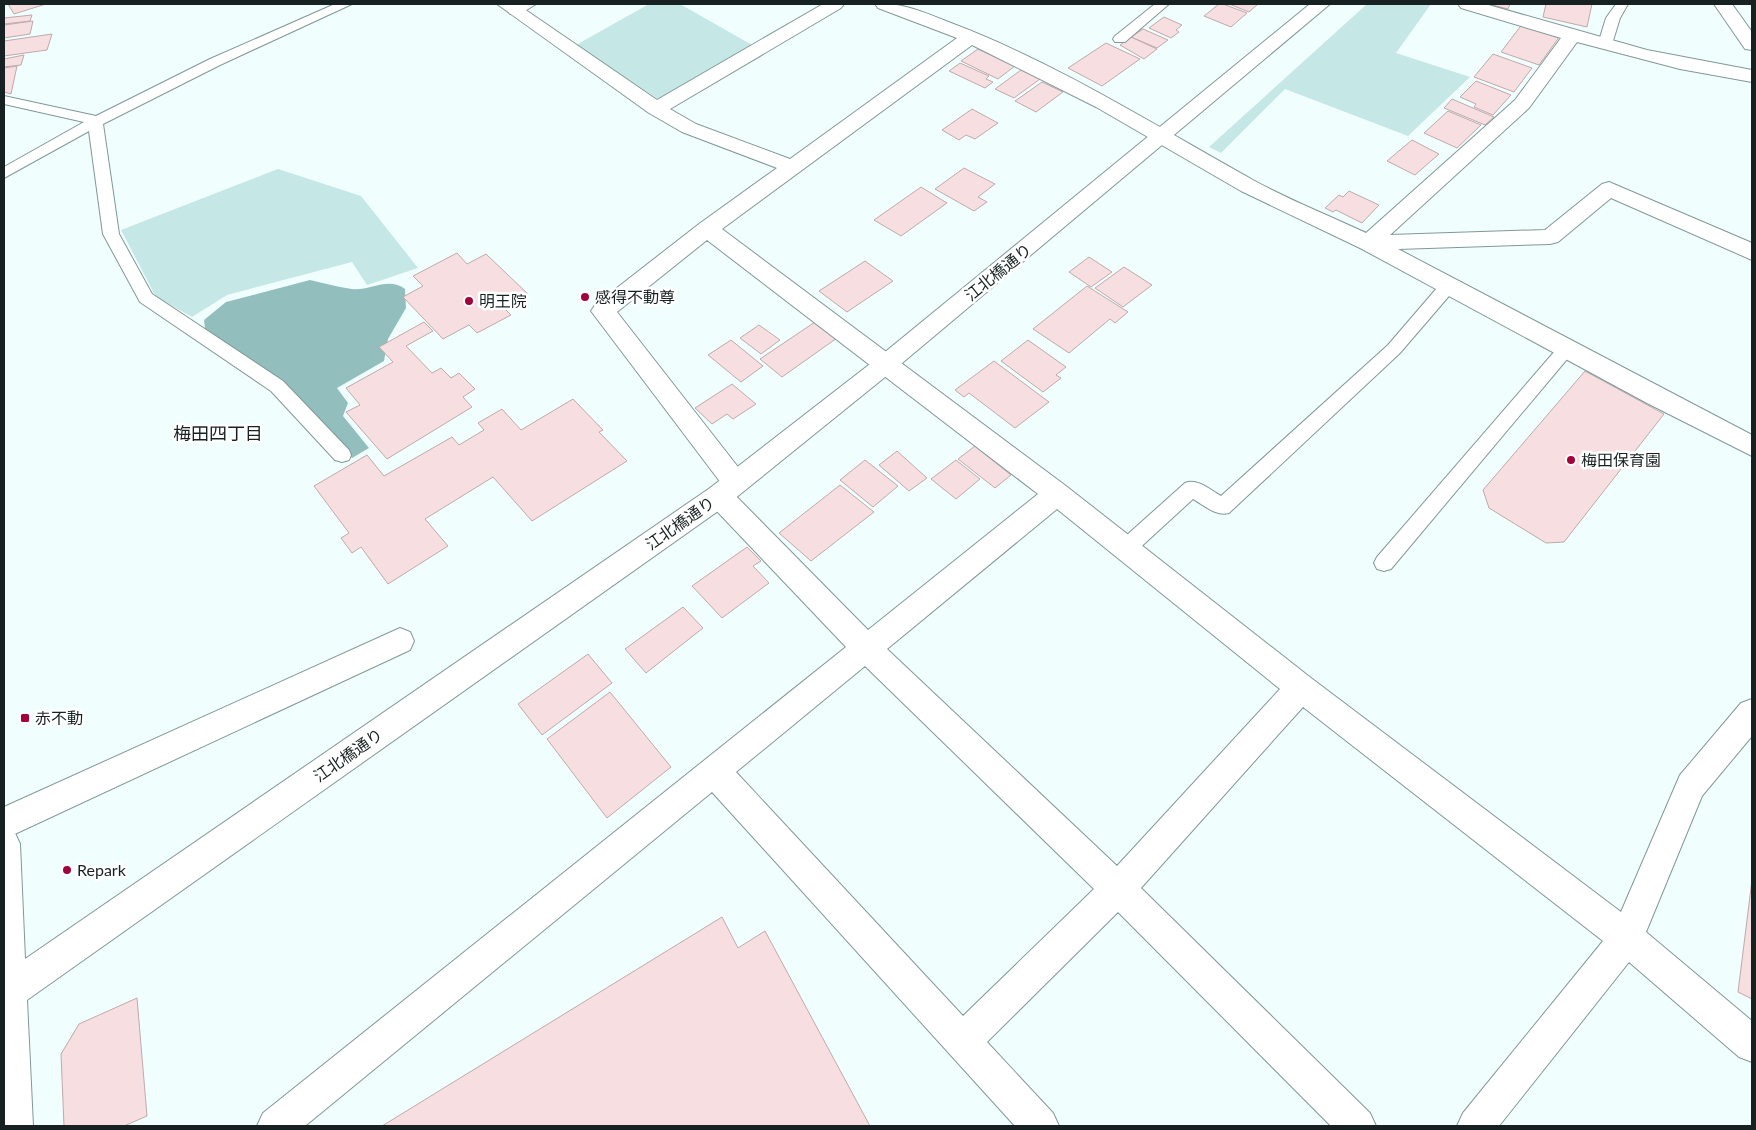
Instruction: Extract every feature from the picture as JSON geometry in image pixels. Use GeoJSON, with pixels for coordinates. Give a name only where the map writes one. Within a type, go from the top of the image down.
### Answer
{"type":"FeatureCollection","features":[{"type":"Feature","properties":{"kind":"street"},"geometry":{"type":"LineString","coordinates":[[656,109],[834,4]]}},
{"type":"Feature","properties":{"kind":"street","name":"江北橋通り"},"geometry":{"type":"LineString","coordinates":[[7,993],[728,490],[887,364],[1162,138],[1321,4]]}},
{"type":"Feature","properties":{"kind":"street"},"geometry":{"type":"LineString","coordinates":[[1467,4],[1605,44],[1705,70],[1752,76]]}},
{"type":"Feature","properties":{"kind":"street"},"geometry":{"type":"LineString","coordinates":[[1723,4],[1752,45]]}},
{"type":"Feature","properties":{"kind":"street"},"geometry":{"type":"LineString","coordinates":[[895,5],[971,37],[1038,70],[1248,186],[1368,243],[1567,348],[1663,402],[1752,446]]}},
{"type":"Feature","properties":{"kind":"street"},"geometry":{"type":"LineString","coordinates":[[517,6],[656,109],[689,128],[793,167]]}},
{"type":"Feature","properties":{"kind":"street"},"geometry":{"type":"LineString","coordinates":[[1368,243],[1522,104],[1573,34]]}},
{"type":"Feature","properties":{"kind":"street"},"geometry":{"type":"LineString","coordinates":[[971,37],[707,229],[602,311],[728,490],[866,648],[1118,889],[1357,1126]]}},
{"type":"Feature","properties":{"kind":"street"},"geometry":{"type":"LineString","coordinates":[[1368,243],[1550,237],[1609,189],[1752,252]]}},
{"type":"Feature","properties":{"kind":"street"},"geometry":{"type":"LineString","coordinates":[[707,229],[1057,494],[1301,688],[1627,938],[1752,1044]]}},
{"type":"Feature","properties":{"kind":"street"},"geometry":{"type":"LineString","coordinates":[[276,1126],[1057,494]]}},
{"type":"Feature","properties":{"kind":"street"},"geometry":{"type":"LineString","coordinates":[[4,823],[400,641]]}},
{"type":"Feature","properties":{"kind":"street"},"geometry":{"type":"LineString","coordinates":[[962,1041],[1118,889],[1301,688]]}},
{"type":"Feature","properties":{"kind":"street"},"geometry":{"type":"LineString","coordinates":[[1476,1126],[1627,938],[1691,786],[1752,713]]}},
{"type":"Feature","properties":{"kind":"street"},"geometry":{"type":"LineString","coordinates":[[714,771],[1040,1126]]}},
{"type":"Feature","properties":{"kind":"street"},"geometry":{"type":"LineString","coordinates":[[4,844],[7,993],[14,1126]]}},
{"type":"Feature","properties":{"kind":"lane"},"geometry":{"type":"LineString","coordinates":[[4,173],[95,120],[296,24],[346,4]]}},
{"type":"Feature","properties":{"kind":"lane"},"geometry":{"type":"LineString","coordinates":[[1120,39],[1163,4]]}},
{"type":"Feature","properties":{"kind":"lane"},"geometry":{"type":"LineString","coordinates":[[1605,44],[1613,18],[1622,4]]}},
{"type":"Feature","properties":{"kind":"lane"},"geometry":{"type":"LineString","coordinates":[[4,100],[95,120]]}},
{"type":"Feature","properties":{"kind":"lane"},"geometry":{"type":"LineString","coordinates":[[95,120],[111,234],[146,298],[277,386],[342,455]]}},
{"type":"Feature","properties":{"kind":"lane"},"geometry":{"type":"LineString","coordinates":[[1125,549],[1192,488],[1222,507],[1394,349],[1449,285]]}},
{"type":"Feature","properties":{"kind":"lane"},"geometry":{"type":"LineString","coordinates":[[1384,563],[1567,348]]}},
{"type":"Feature","properties":{"kind":"shaded area"},"geometry":{"type":"Polygon","coordinates":[[[649,4],[680,4],[752,45],[658,99],[576,45],[649,4]]]}},
{"type":"Feature","properties":{"kind":"shaded area"},"geometry":{"type":"Polygon","coordinates":[[[1367,4],[1431,4],[1396,53],[1470,77],[1408,136],[1285,89],[1221,153],[1209,147],[1367,4]]]}},
{"type":"Feature","properties":{"kind":"shaded area"},"geometry":{"type":"Polygon","coordinates":[[[278,169],[361,196],[418,268],[367,285],[352,262],[227,295],[192,317],[156,297],[121,230],[278,169]]]}},
{"type":"Feature","properties":{"kind":"shaded area"},"geometry":{"type":"Polygon","coordinates":[[[310,280],[352,289],[392,284],[399,285],[405,289],[406,308],[388,339],[384,361],[337,388],[348,403],[343,416],[369,448],[352,458],[281,381],[205,329],[204,320],[226,302],[310,280]]]}},
{"type":"Feature","properties":{"kind":"building"},"geometry":{"type":"Polygon","coordinates":[[[8,4],[46,4],[14,14],[8,4]]]}},
{"type":"Feature","properties":{"kind":"building"},"geometry":{"type":"Polygon","coordinates":[[[1219,4],[1247,13],[1231,27],[1204,16],[1219,4]]]}},
{"type":"Feature","properties":{"kind":"building"},"geometry":{"type":"Polygon","coordinates":[[[1229,4],[1258,4],[1249,12],[1229,4]]]}},
{"type":"Feature","properties":{"kind":"building"},"geometry":{"type":"Polygon","coordinates":[[[1488,4],[1510,4],[1508,9],[1488,4]]]}},
{"type":"Feature","properties":{"kind":"building"},"geometry":{"type":"Polygon","coordinates":[[[1546,4],[1592,4],[1587,27],[1543,17],[1546,4]]]}},
{"type":"Feature","properties":{"kind":"building"},"geometry":{"type":"Polygon","coordinates":[[[32,15],[30,21],[4,24],[4,18],[32,15]]]}},
{"type":"Feature","properties":{"kind":"building"},"geometry":{"type":"Polygon","coordinates":[[[1164,17],[1182,25],[1176,30],[1179,32],[1171,38],[1149,28],[1164,17]]]}},
{"type":"Feature","properties":{"kind":"building"},"geometry":{"type":"Polygon","coordinates":[[[33,21],[30,34],[4,38],[4,25],[33,21]]]}},
{"type":"Feature","properties":{"kind":"building"},"geometry":{"type":"Polygon","coordinates":[[[1523,23],[1560,36],[1539,65],[1501,52],[1523,23]]]}},
{"type":"Feature","properties":{"kind":"building"},"geometry":{"type":"Polygon","coordinates":[[[1143,29],[1168,40],[1157,48],[1131,37],[1143,29]]]}},
{"type":"Feature","properties":{"kind":"building"},"geometry":{"type":"Polygon","coordinates":[[[52,34],[47,50],[4,56],[4,41],[52,34]]]}},
{"type":"Feature","properties":{"kind":"building"},"geometry":{"type":"Polygon","coordinates":[[[1131,37],[1157,49],[1144,59],[1120,45],[1131,37]]]}},
{"type":"Feature","properties":{"kind":"building"},"geometry":{"type":"Polygon","coordinates":[[[1106,43],[1140,59],[1102,86],[1068,68],[1106,43]]]}},
{"type":"Feature","properties":{"kind":"building"},"geometry":{"type":"Polygon","coordinates":[[[978,49],[1015,66],[998,79],[961,61],[978,49]]]}},
{"type":"Feature","properties":{"kind":"building"},"geometry":{"type":"Polygon","coordinates":[[[1493,54],[1532,68],[1514,92],[1474,77],[1493,54]]]}},
{"type":"Feature","properties":{"kind":"building"},"geometry":{"type":"Polygon","coordinates":[[[24,55],[21,65],[4,67],[4,59],[24,55]]]}},
{"type":"Feature","properties":{"kind":"building"},"geometry":{"type":"Polygon","coordinates":[[[960,63],[989,76],[986,79],[993,82],[985,88],[949,71],[960,63]]]}},
{"type":"Feature","properties":{"kind":"building"},"geometry":{"type":"Polygon","coordinates":[[[17,66],[11,94],[4,92],[4,68],[17,66]]]}},
{"type":"Feature","properties":{"kind":"building"},"geometry":{"type":"Polygon","coordinates":[[[1021,70],[1040,79],[1014,98],[995,89],[1021,70]]]}},
{"type":"Feature","properties":{"kind":"building"},"geometry":{"type":"Polygon","coordinates":[[[1476,81],[1511,95],[1493,115],[1474,107],[1476,104],[1460,97],[1476,81]]]}},
{"type":"Feature","properties":{"kind":"building"},"geometry":{"type":"Polygon","coordinates":[[[1042,82],[1063,92],[1036,112],[1015,101],[1042,82]]]}},
{"type":"Feature","properties":{"kind":"building"},"geometry":{"type":"Polygon","coordinates":[[[1452,99],[1494,117],[1485,125],[1444,108],[1452,99]]]}},
{"type":"Feature","properties":{"kind":"building"},"geometry":{"type":"Polygon","coordinates":[[[972,109],[998,123],[975,139],[966,135],[959,140],[942,130],[972,109]]]}},
{"type":"Feature","properties":{"kind":"building"},"geometry":{"type":"Polygon","coordinates":[[[1448,111],[1481,125],[1457,148],[1424,133],[1448,111]]]}},
{"type":"Feature","properties":{"kind":"building"},"geometry":{"type":"Polygon","coordinates":[[[1412,140],[1439,154],[1415,175],[1387,161],[1412,140]]]}},
{"type":"Feature","properties":{"kind":"building"},"geometry":{"type":"Polygon","coordinates":[[[964,168],[995,184],[978,197],[987,202],[974,211],[935,189],[964,168]]]}},
{"type":"Feature","properties":{"kind":"building"},"geometry":{"type":"Polygon","coordinates":[[[921,187],[947,203],[901,236],[874,220],[921,187]]]}},
{"type":"Feature","properties":{"kind":"building"},"geometry":{"type":"Polygon","coordinates":[[[1349,191],[1379,205],[1362,223],[1336,210],[1333,212],[1325,208],[1339,195],[1343,197],[1349,191]]]}},
{"type":"Feature","properties":{"kind":"building"},"geometry":{"type":"Polygon","coordinates":[[[457,253],[467,264],[486,254],[528,294],[503,307],[511,315],[477,333],[469,325],[443,339],[403,297],[423,286],[413,276],[457,253]]]}},
{"type":"Feature","properties":{"kind":"building"},"geometry":{"type":"Polygon","coordinates":[[[1089,257],[1112,272],[1091,287],[1069,272],[1089,257]]]}},
{"type":"Feature","properties":{"kind":"building"},"geometry":{"type":"Polygon","coordinates":[[[865,261],[893,281],[847,312],[819,291],[865,261]]]}},
{"type":"Feature","properties":{"kind":"building"},"geometry":{"type":"Polygon","coordinates":[[[1124,267],[1152,285],[1123,307],[1095,288],[1124,267]]]}},
{"type":"Feature","properties":{"kind":"building"},"geometry":{"type":"Polygon","coordinates":[[[1087,286],[1128,312],[1115,323],[1110,319],[1069,353],[1033,329],[1087,286]]]}},
{"type":"Feature","properties":{"kind":"building"},"geometry":{"type":"Polygon","coordinates":[[[424,322],[433,331],[406,346],[432,373],[441,368],[451,378],[459,373],[475,389],[463,397],[472,407],[387,459],[346,412],[360,405],[346,388],[393,362],[379,347],[424,322]]]}},
{"type":"Feature","properties":{"kind":"building"},"geometry":{"type":"Polygon","coordinates":[[[815,322],[837,338],[782,377],[760,359],[815,322]]]}},
{"type":"Feature","properties":{"kind":"building"},"geometry":{"type":"Polygon","coordinates":[[[759,325],[780,340],[761,354],[740,338],[759,325]]]}},
{"type":"Feature","properties":{"kind":"building"},"geometry":{"type":"Polygon","coordinates":[[[731,340],[763,366],[741,382],[708,355],[731,340]]]}},
{"type":"Feature","properties":{"kind":"building"},"geometry":{"type":"Polygon","coordinates":[[[1028,340],[1066,367],[1056,375],[1061,378],[1043,392],[1001,361],[1028,340]]]}},
{"type":"Feature","properties":{"kind":"building"},"geometry":{"type":"Polygon","coordinates":[[[994,361],[1049,402],[1015,428],[969,393],[964,397],[955,390],[994,361]]]}},
{"type":"Feature","properties":{"kind":"building"},"geometry":{"type":"Polygon","coordinates":[[[1585,371],[1664,414],[1564,542],[1546,543],[1489,508],[1483,490],[1585,371]]]}},
{"type":"Feature","properties":{"kind":"building"},"geometry":{"type":"Polygon","coordinates":[[[732,384],[756,404],[733,419],[727,414],[712,424],[695,408],[732,384]]]}},
{"type":"Feature","properties":{"kind":"building"},"geometry":{"type":"Polygon","coordinates":[[[573,399],[603,430],[599,432],[627,461],[532,521],[493,477],[425,519],[448,546],[388,584],[361,547],[352,553],[341,538],[349,533],[314,486],[367,455],[384,476],[452,437],[459,445],[484,430],[478,423],[502,409],[521,430],[573,399]]]}},
{"type":"Feature","properties":{"kind":"building"},"geometry":{"type":"Polygon","coordinates":[[[975,446],[1011,475],[995,488],[958,459],[975,446]]]}},
{"type":"Feature","properties":{"kind":"building"},"geometry":{"type":"Polygon","coordinates":[[[897,451],[927,478],[909,491],[879,465],[897,451]]]}},
{"type":"Feature","properties":{"kind":"building"},"geometry":{"type":"Polygon","coordinates":[[[865,460],[898,486],[873,507],[840,480],[865,460]]]}},
{"type":"Feature","properties":{"kind":"building"},"geometry":{"type":"Polygon","coordinates":[[[956,460],[980,479],[956,499],[931,479],[956,460]]]}},
{"type":"Feature","properties":{"kind":"building"},"geometry":{"type":"Polygon","coordinates":[[[840,485],[874,512],[811,561],[779,533],[840,485]]]}},
{"type":"Feature","properties":{"kind":"building"},"geometry":{"type":"Polygon","coordinates":[[[747,547],[761,561],[753,566],[769,583],[722,618],[692,586],[747,547]]]}},
{"type":"Feature","properties":{"kind":"building"},"geometry":{"type":"Polygon","coordinates":[[[683,607],[703,628],[646,673],[625,649],[683,607]]]}},
{"type":"Feature","properties":{"kind":"building"},"geometry":{"type":"Polygon","coordinates":[[[588,654],[612,683],[542,735],[518,704],[588,654]]]}},
{"type":"Feature","properties":{"kind":"building"},"geometry":{"type":"Polygon","coordinates":[[[610,692],[671,767],[607,818],[547,739],[610,692]]]}},
{"type":"Feature","properties":{"kind":"building"},"geometry":{"type":"Polygon","coordinates":[[[1752,880],[1752,999],[1738,992],[1752,880]]]}},
{"type":"Feature","properties":{"kind":"building"},"geometry":{"type":"Polygon","coordinates":[[[722,917],[738,948],[765,931],[870,1126],[382,1126],[722,917]]]}},
{"type":"Feature","properties":{"kind":"building"},"geometry":{"type":"Polygon","coordinates":[[[137,998],[147,1116],[124,1126],[64,1126],[61,1054],[79,1024],[137,998]]]}},
{"type":"Feature","properties":{"kind":"place","name":"感得不動尊"},"geometry":{"type":"Point","coordinates":[585,297]}},
{"type":"Feature","properties":{"kind":"place","name":"明王院"},"geometry":{"type":"Point","coordinates":[469,301]}},
{"type":"Feature","properties":{"kind":"place","name":"梅田保育園"},"geometry":{"type":"Point","coordinates":[1571,460]}},
{"type":"Feature","properties":{"kind":"place","name":"赤不動"},"geometry":{"type":"Point","coordinates":[25,718]}},
{"type":"Feature","properties":{"kind":"place","name":"Repark"},"geometry":{"type":"Point","coordinates":[67,870]}},
{"type":"Feature","properties":{"kind":"district","name":"梅田四丁目"},"geometry":{"type":"Point","coordinates":[218,434]}}]}
